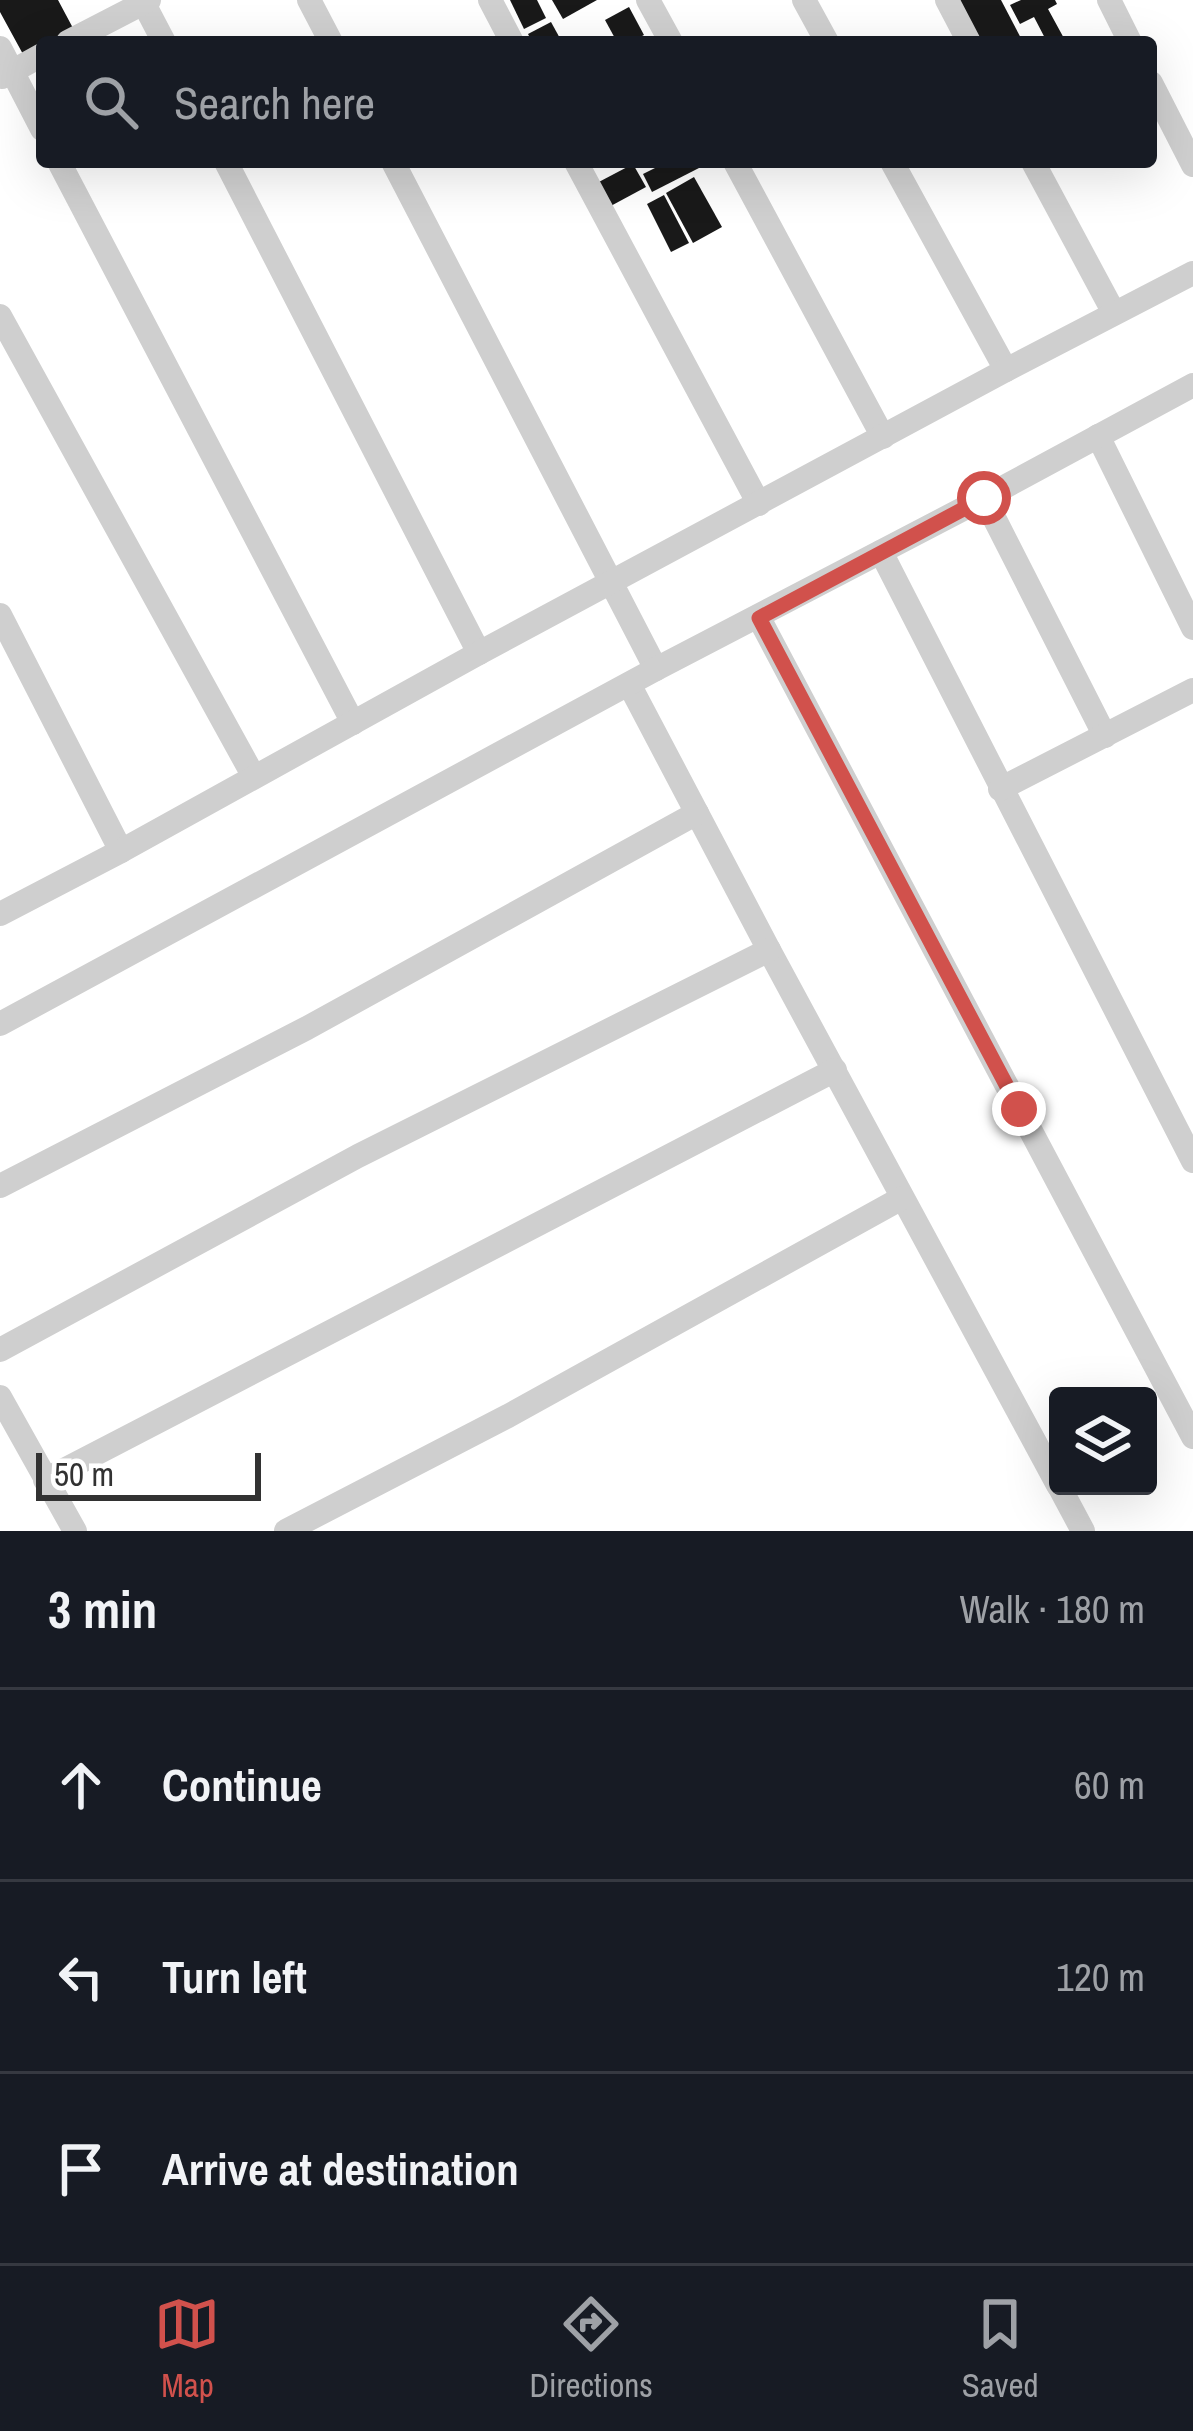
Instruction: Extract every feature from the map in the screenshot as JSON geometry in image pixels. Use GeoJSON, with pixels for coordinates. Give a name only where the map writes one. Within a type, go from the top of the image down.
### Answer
{"type":"FeatureCollection","features":[{"type":"Feature","properties":{"kind":"street"},"geometry":{"type":"LineString","coordinates":[[309,0],[328,36]]}},
{"type":"Feature","properties":{"kind":"street"},"geometry":{"type":"LineString","coordinates":[[490,0],[509,36]]}},
{"type":"Feature","properties":{"kind":"street"},"geometry":{"type":"LineString","coordinates":[[648,0],[668,36]]}},
{"type":"Feature","properties":{"kind":"street"},"geometry":{"type":"LineString","coordinates":[[804,0],[823,36]]}},
{"type":"Feature","properties":{"kind":"street"},"geometry":{"type":"LineString","coordinates":[[947,0],[967,36]]}},
{"type":"Feature","properties":{"kind":"street"},"geometry":{"type":"LineString","coordinates":[[1109,0],[1127,36]]}},
{"type":"Feature","properties":{"kind":"street"},"geometry":{"type":"LineString","coordinates":[[79,36],[145,1],[161,36]]}},
{"type":"Feature","properties":{"kind":"street"},"geometry":{"type":"LineString","coordinates":[[36,58],[4,66],[36,119]]}},
{"type":"Feature","properties":{"kind":"street"},"geometry":{"type":"LineString","coordinates":[[1157,94],[1193,165]]}},
{"type":"Feature","properties":{"kind":"street"},"geometry":{"type":"LineString","coordinates":[[62,168],[353,723]]}},
{"type":"Feature","properties":{"kind":"street"},"geometry":{"type":"LineString","coordinates":[[229,168],[479,653]]}},
{"type":"Feature","properties":{"kind":"street"},"geometry":{"type":"LineString","coordinates":[[396,168],[656,669]]}},
{"type":"Feature","properties":{"kind":"street"},"geometry":{"type":"LineString","coordinates":[[579,168],[759,504]]}},
{"type":"Feature","properties":{"kind":"street"},"geometry":{"type":"LineString","coordinates":[[738,168],[884,436]]}},
{"type":"Feature","properties":{"kind":"street"},"geometry":{"type":"LineString","coordinates":[[895,168],[1006,370]]}},
{"type":"Feature","properties":{"kind":"street"},"geometry":{"type":"LineString","coordinates":[[1036,168],[1114,313]]}},
{"type":"Feature","properties":{"kind":"street"},"geometry":{"type":"LineString","coordinates":[[0,912],[1193,273]]}},
{"type":"Feature","properties":{"kind":"street"},"geometry":{"type":"LineString","coordinates":[[0,316],[254,777]]}},
{"type":"Feature","properties":{"kind":"street"},"geometry":{"type":"LineString","coordinates":[[0,1024],[1193,385]]}},
{"type":"Feature","properties":{"kind":"street"},"geometry":{"type":"LineString","coordinates":[[1098,436],[1193,628]]}},
{"type":"Feature","properties":{"kind":"street"},"geometry":{"type":"LineString","coordinates":[[984,498],[1106,736]]}},
{"type":"Feature","properties":{"kind":"street"},"geometry":{"type":"LineString","coordinates":[[881,553],[1193,1161]]}},
{"type":"Feature","properties":{"kind":"street"},"geometry":{"type":"LineString","coordinates":[[0,614],[121,851]]}},
{"type":"Feature","properties":{"kind":"street"},"geometry":{"type":"LineString","coordinates":[[759,618],[1193,1437]]}},
{"type":"Feature","properties":{"kind":"street"},"geometry":{"type":"LineString","coordinates":[[629,684],[1049,1468]]}},
{"type":"Feature","properties":{"kind":"street"},"geometry":{"type":"LineString","coordinates":[[1000,789],[1193,690]]}},
{"type":"Feature","properties":{"kind":"street"},"geometry":{"type":"LineString","coordinates":[[0,1186],[307,1028],[698,813]]}},
{"type":"Feature","properties":{"kind":"street"},"geometry":{"type":"LineString","coordinates":[[0,1350],[358,1156],[769,950]]}},
{"type":"Feature","properties":{"kind":"street"},"geometry":{"type":"LineString","coordinates":[[45,1480],[835,1070]]}},
{"type":"Feature","properties":{"kind":"street"},"geometry":{"type":"LineString","coordinates":[[286,1531],[565,1386],[902,1198]]}},
{"type":"Feature","properties":{"kind":"street"},"geometry":{"type":"LineString","coordinates":[[0,1397],[76,1531]]}},
{"type":"Feature","properties":{"kind":"street"},"geometry":{"type":"LineString","coordinates":[[1063,1495],[1083,1531]]}},
{"type":"Feature","properties":{"kind":"building"},"geometry":{"type":"Polygon","coordinates":[[[0,0],[58,0],[74,30],[62,36],[36,36],[36,49],[24,56],[0,12],[0,0]]]}},
{"type":"Feature","properties":{"kind":"building"},"geometry":{"type":"Polygon","coordinates":[[[510,0],[537,0],[546,18],[524,29],[510,0]]]}},
{"type":"Feature","properties":{"kind":"building"},"geometry":{"type":"Polygon","coordinates":[[[552,0],[597,0],[563,19],[552,0]]]}},
{"type":"Feature","properties":{"kind":"building"},"geometry":{"type":"Polygon","coordinates":[[[960,0],[1001,0],[1020,36],[969,36],[960,0]]]}},
{"type":"Feature","properties":{"kind":"building"},"geometry":{"type":"Polygon","coordinates":[[[1021,0],[1055,0],[1057,4],[1048,9],[1063,36],[1044,36],[1034,17],[1020,24],[1010,5],[1021,0]]]}},
{"type":"Feature","properties":{"kind":"building"},"geometry":{"type":"Polygon","coordinates":[[[629,7],[644,35],[614,36],[605,20],[629,7]]]}},
{"type":"Feature","properties":{"kind":"building"},"geometry":{"type":"Polygon","coordinates":[[[551,22],[559,36],[529,36],[551,22]]]}},
{"type":"Feature","properties":{"kind":"building"},"geometry":{"type":"Polygon","coordinates":[[[625,168],[635,168],[646,187],[607,208],[595,184],[625,168]]]}},
{"type":"Feature","properties":{"kind":"building"},"geometry":{"type":"Polygon","coordinates":[[[655,168],[699,168],[652,192],[643,174],[655,168]]]}},
{"type":"Feature","properties":{"kind":"building"},"geometry":{"type":"Polygon","coordinates":[[[694,177],[722,227],[693,243],[666,193],[694,177]]]}},
{"type":"Feature","properties":{"kind":"building"},"geometry":{"type":"Polygon","coordinates":[[[664,195],[689,243],[671,252],[647,204],[664,195]]]}},
{"type":"Feature","properties":{"kind":"route"},"geometry":{"type":"LineString","coordinates":[[984,498],[759,618],[1019,1109]]}}]}
